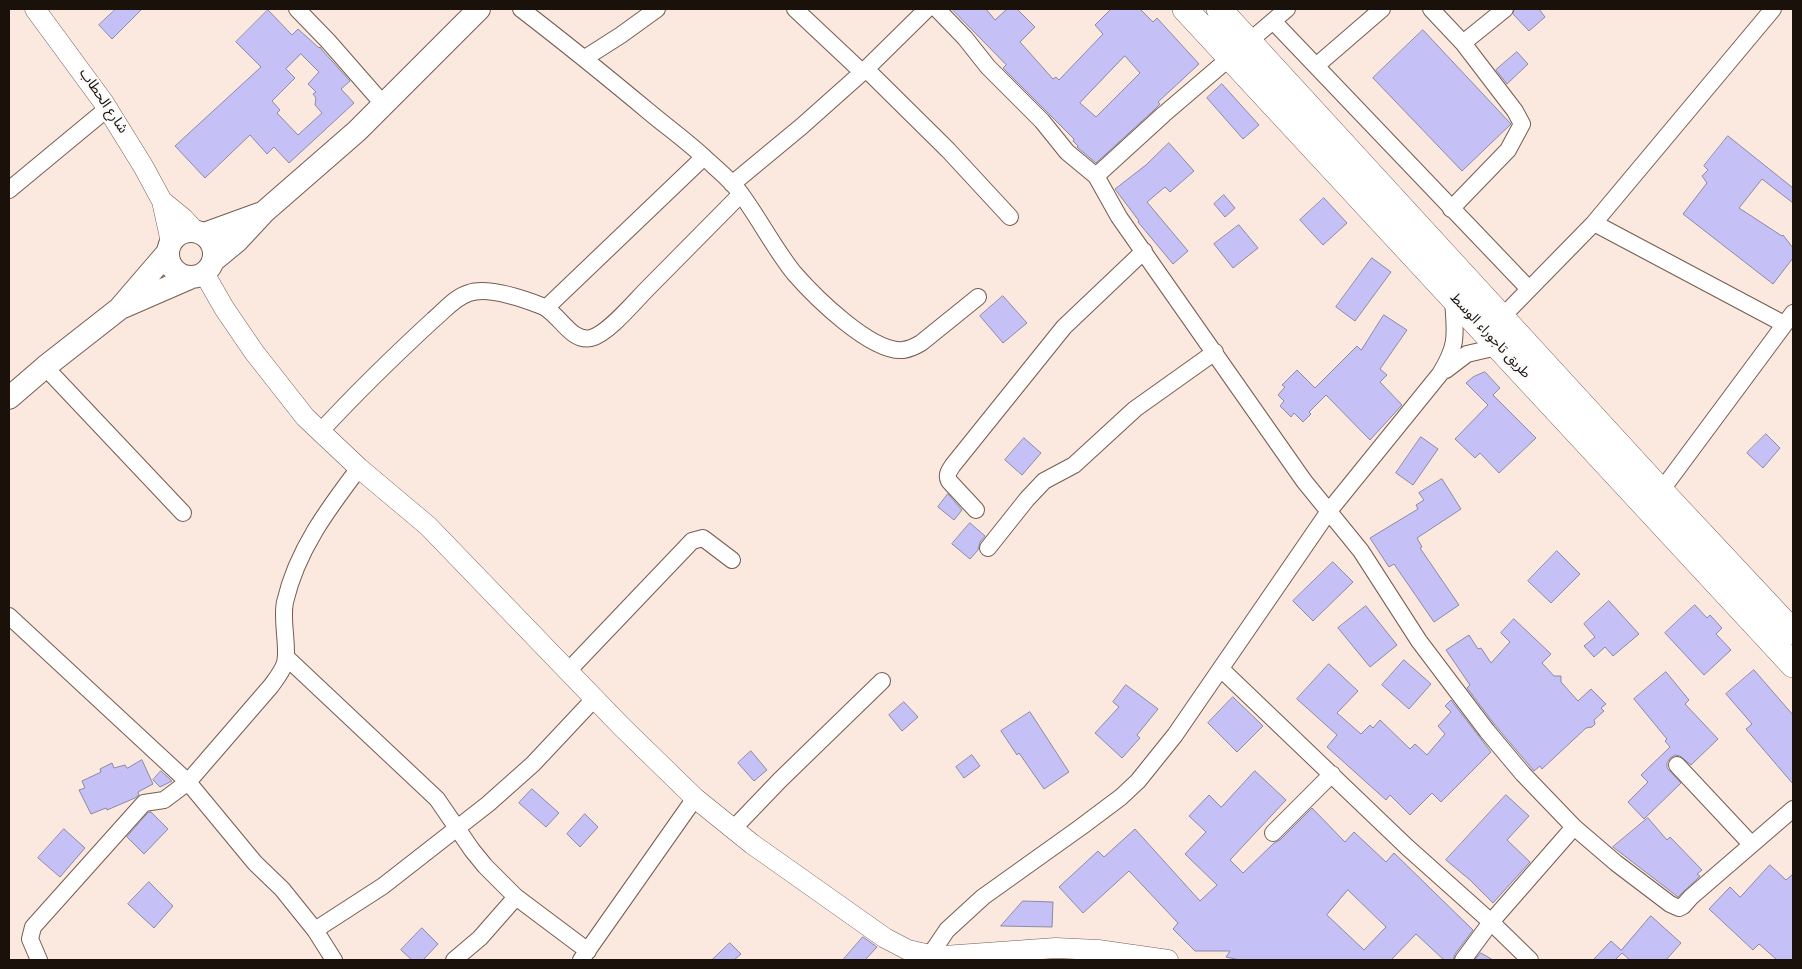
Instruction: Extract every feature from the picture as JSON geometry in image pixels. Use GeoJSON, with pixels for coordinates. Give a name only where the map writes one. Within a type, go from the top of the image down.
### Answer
{"type":"FeatureCollection","features":[{"type":"Feature","properties":{"kind":"main road"},"geometry":{"type":"LineString","coordinates":[[119,309],[203,270],[237,241],[264,212],[333,154],[479,9]]}},
{"type":"Feature","properties":{"kind":"main road","name":"طريق تاجوراء الوسط"},"geometry":{"type":"LineString","coordinates":[[1185,9],[1240,49],[1453,299],[1497,347],[1655,500],[1793,665]]}},
{"type":"Feature","properties":{"kind":"main road"},"geometry":{"type":"LineString","coordinates":[[1218,9],[1240,49],[1502,317],[1655,500],[1793,632]]}},
{"type":"Feature","properties":{"kind":"main road"},"geometry":{"type":"LineString","coordinates":[[9,398],[119,309],[181,233],[200,233],[264,212]]}},
{"type":"Feature","properties":{"kind":"main road"},"geometry":{"type":"LineString","coordinates":[[200,233],[213,246],[203,270]]}},
{"type":"Feature","properties":{"kind":"main road"},"geometry":{"type":"LineString","coordinates":[[170,247],[170,262],[175,270],[182,275],[203,270]]}},
{"type":"Feature","properties":{"kind":"street"},"geometry":{"type":"LineString","coordinates":[[297,9],[384,105]]}},
{"type":"Feature","properties":{"kind":"street"},"geometry":{"type":"LineString","coordinates":[[521,9],[584,58],[704,157],[736,189],[794,272],[808,288],[854,328],[882,345],[904,350],[921,343],[978,297]]}},
{"type":"Feature","properties":{"kind":"street"},"geometry":{"type":"LineString","coordinates":[[584,58],[621,35],[657,9]]}},
{"type":"Feature","properties":{"kind":"street"},"geometry":{"type":"LineString","coordinates":[[795,9],[948,150],[1010,217]]}},
{"type":"Feature","properties":{"kind":"street"},"geometry":{"type":"LineString","coordinates":[[320,432],[355,394],[458,298],[468,293],[480,290],[496,292],[546,308],[580,338],[589,339],[598,336],[624,312],[736,189],[802,126],[864,71],[927,9]]}},
{"type":"Feature","properties":{"kind":"street"},"geometry":{"type":"LineString","coordinates":[[937,9],[965,38],[988,67],[1042,121],[1067,152],[1096,176],[1119,216],[1304,481],[1360,551],[1419,642],[1446,679],[1523,774],[1574,827],[1616,863],[1670,904],[1679,908],[1684,906],[1691,897],[1793,809]]}},
{"type":"Feature","properties":{"kind":"street"},"geometry":{"type":"LineString","coordinates":[[1096,176],[1164,114],[1287,9]]}},
{"type":"Feature","properties":{"kind":"street"},"geometry":{"type":"LineString","coordinates":[[1316,66],[1382,9]]}},
{"type":"Feature","properties":{"kind":"street"},"geometry":{"type":"LineString","coordinates":[[1432,9],[1463,43],[1515,111],[1522,124],[1508,150],[1452,209]]}},
{"type":"Feature","properties":{"kind":"street"},"geometry":{"type":"LineString","coordinates":[[1463,43],[1505,9]]}},
{"type":"Feature","properties":{"kind":"street"},"geometry":{"type":"LineString","coordinates":[[1502,317],[1594,223],[1773,9]]}},
{"type":"Feature","properties":{"kind":"street","name":"شارع الحطاب"},"geometry":{"type":"LineString","coordinates":[[33,10],[108,108],[144,166],[162,201],[170,247]]}},
{"type":"Feature","properties":{"kind":"street"},"geometry":{"type":"LineString","coordinates":[[1273,21],[1529,288]]}},
{"type":"Feature","properties":{"kind":"street"},"geometry":{"type":"LineString","coordinates":[[9,190],[108,108]]}},
{"type":"Feature","properties":{"kind":"street"},"geometry":{"type":"LineString","coordinates":[[546,308],[704,157]]}},
{"type":"Feature","properties":{"kind":"street","name":"شارع الحطاب"},"geometry":{"type":"LineString","coordinates":[[162,201],[200,233]]}},
{"type":"Feature","properties":{"kind":"street"},"geometry":{"type":"LineString","coordinates":[[1594,223],[1791,317],[1655,500]]}},
{"type":"Feature","properties":{"kind":"street"},"geometry":{"type":"LineString","coordinates":[[976,510],[949,481],[948,473],[953,465],[1064,327],[1144,251]]}},
{"type":"Feature","properties":{"kind":"street"},"geometry":{"type":"LineString","coordinates":[[203,270],[224,308],[254,352],[282,389],[320,432],[359,468],[428,526],[665,771],[733,829],[856,918],[885,938],[927,958],[1056,948],[1098,950],[1168,960]]}},
{"type":"Feature","properties":{"kind":"street"},"geometry":{"type":"LineString","coordinates":[[927,958],[947,930],[983,898],[1121,797],[1138,781],[1175,735],[1329,511],[1440,374],[1450,358],[1456,342],[1453,299]]}},
{"type":"Feature","properties":{"kind":"street"},"geometry":{"type":"LineString","coordinates":[[1440,374],[1467,354],[1497,347]]}},
{"type":"Feature","properties":{"kind":"street"},"geometry":{"type":"LineString","coordinates":[[988,548],[1027,499],[1044,481],[1074,465],[1135,409],[1214,352]]}},
{"type":"Feature","properties":{"kind":"street"},"geometry":{"type":"LineString","coordinates":[[45,367],[183,512]]}},
{"type":"Feature","properties":{"kind":"street"},"geometry":{"type":"LineString","coordinates":[[39,960],[30,939],[34,927],[144,803],[164,800],[188,782],[271,686],[283,667],[286,657],[283,614],[288,590],[297,566],[319,521],[359,468]]}},
{"type":"Feature","properties":{"kind":"street"},"geometry":{"type":"LineString","coordinates":[[568,671],[692,541],[703,538],[732,560]]}},
{"type":"Feature","properties":{"kind":"street"},"geometry":{"type":"LineString","coordinates":[[9,616],[188,782],[255,863],[282,889],[315,930],[334,960]]}},
{"type":"Feature","properties":{"kind":"street"},"geometry":{"type":"LineString","coordinates":[[286,657],[437,800],[485,866],[516,897],[584,955],[695,798]]}},
{"type":"Feature","properties":{"kind":"street"},"geometry":{"type":"LineString","coordinates":[[1221,669],[1406,847],[1491,922],[1530,960]]}},
{"type":"Feature","properties":{"kind":"street"},"geometry":{"type":"LineString","coordinates":[[733,829],[780,780],[882,681]]}},
{"type":"Feature","properties":{"kind":"street"},"geometry":{"type":"LineString","coordinates":[[315,930],[383,886],[488,804],[534,764],[595,698]]}},
{"type":"Feature","properties":{"kind":"street"},"geometry":{"type":"LineString","coordinates":[[1677,765],[1751,844]]}},
{"type":"Feature","properties":{"kind":"street"},"geometry":{"type":"LineString","coordinates":[[1273,833],[1332,774]]}},
{"type":"Feature","properties":{"kind":"street"},"geometry":{"type":"LineString","coordinates":[[1463,960],[1491,922],[1574,827]]}},
{"type":"Feature","properties":{"kind":"street"},"geometry":{"type":"LineString","coordinates":[[454,960],[480,938],[516,897]]}},
{"type":"Feature","properties":{"kind":"building"},"geometry":{"type":"Polygon","coordinates":[[[116,9],[142,9],[112,39],[99,25],[116,9]]]}},
{"type":"Feature","properties":{"kind":"building"},"geometry":{"type":"Polygon","coordinates":[[[952,9],[986,9],[995,20],[1007,9],[1017,9],[1035,27],[1020,42],[1053,79],[1056,77],[1059,80],[1103,34],[1095,25],[1111,9],[1140,9],[1153,22],[1157,18],[1199,64],[1158,102],[1160,104],[1153,111],[1096,163],[1077,147],[1073,141],[1074,139],[1003,68],[1006,65],[952,9]],[[1125,56],[1080,103],[1096,117],[1140,73],[1125,56]]]}},
{"type":"Feature","properties":{"kind":"building"},"geometry":{"type":"Polygon","coordinates":[[[1515,9],[1539,9],[1545,17],[1529,31],[1513,14],[1515,9]]]}},
{"type":"Feature","properties":{"kind":"building"},"geometry":{"type":"Polygon","coordinates":[[[268,10],[292,35],[298,29],[320,47],[350,81],[341,89],[354,103],[289,163],[274,147],[267,154],[250,135],[205,178],[175,146],[261,67],[236,42],[268,10]],[[301,54],[286,69],[295,78],[272,101],[280,110],[277,113],[298,135],[322,113],[315,105],[316,98],[313,94],[316,92],[308,84],[319,72],[301,54]]]}},
{"type":"Feature","properties":{"kind":"building"},"geometry":{"type":"Polygon","coordinates":[[[1423,30],[1511,124],[1462,171],[1373,78],[1423,30]]]}},
{"type":"Feature","properties":{"kind":"building"},"geometry":{"type":"Polygon","coordinates":[[[1517,52],[1528,64],[1507,84],[1496,70],[1517,52]]]}},
{"type":"Feature","properties":{"kind":"building"},"geometry":{"type":"Polygon","coordinates":[[[1222,84],[1259,125],[1243,139],[1207,98],[1222,84]]]}},
{"type":"Feature","properties":{"kind":"building"},"geometry":{"type":"Polygon","coordinates":[[[1728,136],[1793,188],[1793,203],[1762,179],[1739,208],[1783,235],[1793,248],[1793,258],[1773,284],[1683,214],[1707,183],[1702,176],[1708,170],[1704,166],[1728,136]]]}},
{"type":"Feature","properties":{"kind":"building"},"geometry":{"type":"Polygon","coordinates":[[[1169,143],[1194,171],[1170,192],[1165,187],[1147,202],[1188,251],[1173,264],[1138,222],[1115,189],[1146,165],[1169,143]]]}},
{"type":"Feature","properties":{"kind":"building"},"geometry":{"type":"Polygon","coordinates":[[[1224,195],[1235,208],[1225,217],[1214,204],[1224,195]]]}},
{"type":"Feature","properties":{"kind":"building"},"geometry":{"type":"Polygon","coordinates":[[[1324,198],[1347,223],[1323,245],[1300,220],[1324,198]]]}},
{"type":"Feature","properties":{"kind":"building"},"geometry":{"type":"Polygon","coordinates":[[[1239,225],[1258,248],[1233,268],[1214,244],[1239,225]]]}},
{"type":"Feature","properties":{"kind":"building"},"geometry":{"type":"Polygon","coordinates":[[[1372,258],[1391,272],[1355,321],[1336,307],[1372,258]]]}},
{"type":"Feature","properties":{"kind":"building"},"geometry":{"type":"Polygon","coordinates":[[[1003,296],[1027,323],[1003,343],[980,316],[1003,296]]]}},
{"type":"Feature","properties":{"kind":"building"},"geometry":{"type":"Polygon","coordinates":[[[1384,315],[1407,330],[1380,369],[1387,375],[1380,382],[1402,405],[1370,440],[1326,395],[1309,412],[1311,414],[1303,422],[1294,413],[1291,417],[1280,406],[1284,401],[1278,395],[1285,387],[1282,385],[1297,370],[1315,388],[1357,346],[1361,350],[1384,315]]]}},
{"type":"Feature","properties":{"kind":"building"},"geometry":{"type":"Polygon","coordinates":[[[1485,372],[1500,388],[1493,395],[1536,438],[1499,473],[1480,453],[1475,458],[1455,439],[1488,405],[1466,383],[1473,377],[1485,372]]]}},
{"type":"Feature","properties":{"kind":"building"},"geometry":{"type":"Polygon","coordinates":[[[1766,434],[1780,448],[1763,468],[1747,453],[1766,434]]]}},
{"type":"Feature","properties":{"kind":"building"},"geometry":{"type":"Polygon","coordinates":[[[1421,437],[1438,449],[1413,485],[1396,473],[1421,437]]]}},
{"type":"Feature","properties":{"kind":"building"},"geometry":{"type":"Polygon","coordinates":[[[1024,438],[1041,453],[1022,475],[1005,460],[1024,438]]]}},
{"type":"Feature","properties":{"kind":"building"},"geometry":{"type":"Polygon","coordinates":[[[1442,479],[1461,509],[1417,538],[1422,547],[1420,548],[1459,605],[1434,622],[1394,564],[1389,567],[1370,538],[1418,509],[1416,505],[1424,500],[1419,493],[1442,479]]]}},
{"type":"Feature","properties":{"kind":"building"},"geometry":{"type":"Polygon","coordinates":[[[948,494],[962,510],[954,520],[938,507],[948,494]]]}},
{"type":"Feature","properties":{"kind":"building"},"geometry":{"type":"Polygon","coordinates":[[[970,523],[985,536],[980,542],[978,550],[970,559],[952,544],[970,523]]]}},
{"type":"Feature","properties":{"kind":"building"},"geometry":{"type":"Polygon","coordinates":[[[1557,551],[1580,574],[1551,603],[1528,581],[1557,551]]]}},
{"type":"Feature","properties":{"kind":"building"},"geometry":{"type":"Polygon","coordinates":[[[1333,562],[1353,582],[1313,621],[1293,601],[1333,562]]]}},
{"type":"Feature","properties":{"kind":"building"},"geometry":{"type":"Polygon","coordinates":[[[1609,601],[1639,634],[1613,656],[1605,647],[1594,657],[1584,646],[1595,637],[1584,624],[1609,601]]]}},
{"type":"Feature","properties":{"kind":"building"},"geometry":{"type":"Polygon","coordinates":[[[1695,605],[1707,618],[1710,615],[1722,628],[1716,634],[1731,650],[1704,675],[1665,633],[1695,605]]]}},
{"type":"Feature","properties":{"kind":"building"},"geometry":{"type":"Polygon","coordinates":[[[1366,606],[1397,645],[1370,667],[1338,628],[1366,606]]]}},
{"type":"Feature","properties":{"kind":"building"},"geometry":{"type":"Polygon","coordinates":[[[1514,619],[1551,654],[1542,663],[1554,676],[1561,676],[1561,682],[1578,701],[1591,689],[1606,704],[1601,708],[1604,711],[1594,720],[1595,724],[1592,727],[1586,728],[1542,769],[1540,766],[1534,771],[1467,688],[1470,685],[1446,650],[1469,635],[1478,649],[1481,648],[1491,663],[1510,642],[1501,633],[1514,619]]]}},
{"type":"Feature","properties":{"kind":"building"},"geometry":{"type":"Polygon","coordinates":[[[1404,660],[1431,684],[1409,709],[1382,685],[1404,660]]]}},
{"type":"Feature","properties":{"kind":"building"},"geometry":{"type":"Polygon","coordinates":[[[1329,664],[1358,691],[1337,713],[1361,734],[1370,725],[1373,728],[1380,720],[1410,749],[1415,744],[1427,755],[1445,734],[1438,726],[1451,712],[1445,706],[1451,700],[1491,752],[1441,802],[1432,793],[1410,815],[1390,795],[1386,800],[1327,747],[1337,735],[1297,699],[1329,664]]]}},
{"type":"Feature","properties":{"kind":"building"},"geometry":{"type":"Polygon","coordinates":[[[1754,670],[1793,715],[1793,784],[1746,729],[1752,724],[1726,694],[1754,670]]]}},
{"type":"Feature","properties":{"kind":"building"},"geometry":{"type":"Polygon","coordinates":[[[1666,672],[1689,700],[1685,704],[1718,739],[1691,765],[1680,756],[1675,755],[1670,758],[1667,768],[1681,783],[1644,819],[1628,802],[1648,782],[1641,775],[1670,747],[1665,741],[1667,739],[1634,699],[1666,672]]]}},
{"type":"Feature","properties":{"kind":"building"},"geometry":{"type":"Polygon","coordinates":[[[1126,685],[1158,709],[1137,735],[1140,738],[1122,758],[1095,733],[1119,707],[1113,702],[1126,685]]]}},
{"type":"Feature","properties":{"kind":"building"},"geometry":{"type":"Polygon","coordinates":[[[1233,697],[1263,726],[1237,752],[1208,723],[1233,697]]]}},
{"type":"Feature","properties":{"kind":"building"},"geometry":{"type":"Polygon","coordinates":[[[904,702],[918,717],[902,731],[889,715],[904,702]]]}},
{"type":"Feature","properties":{"kind":"building"},"geometry":{"type":"Polygon","coordinates":[[[1030,712],[1069,772],[1044,789],[1001,731],[1030,712]]]}},
{"type":"Feature","properties":{"kind":"building"},"geometry":{"type":"Polygon","coordinates":[[[751,751],[767,770],[754,781],[738,763],[751,751]]]}},
{"type":"Feature","properties":{"kind":"building"},"geometry":{"type":"Polygon","coordinates":[[[972,755],[980,766],[964,778],[956,767],[972,755]]]}},
{"type":"Feature","properties":{"kind":"building"},"geometry":{"type":"Polygon","coordinates":[[[142,760],[153,784],[138,792],[139,795],[135,798],[107,810],[106,808],[91,814],[79,790],[85,788],[82,781],[101,772],[100,769],[112,763],[114,768],[125,765],[127,768],[142,760]]]}},
{"type":"Feature","properties":{"kind":"building"},"geometry":{"type":"Polygon","coordinates":[[[161,771],[172,781],[160,787],[153,780],[161,771]]]}},
{"type":"Feature","properties":{"kind":"building"},"geometry":{"type":"Polygon","coordinates":[[[1255,771],[1286,800],[1230,860],[1243,873],[1312,808],[1345,842],[1354,832],[1386,862],[1394,853],[1473,930],[1455,954],[1453,960],[1444,960],[1416,934],[1391,960],[1240,960],[1226,957],[1230,951],[1195,951],[1173,929],[1178,923],[1129,871],[1083,913],[1059,887],[1098,851],[1104,857],[1135,829],[1200,901],[1217,885],[1185,854],[1206,832],[1189,816],[1209,795],[1221,807],[1255,771]],[[1348,890],[1327,915],[1364,950],[1386,927],[1348,890]]]}},
{"type":"Feature","properties":{"kind":"building"},"geometry":{"type":"Polygon","coordinates":[[[532,789],[559,813],[546,827],[519,803],[532,789]]]}},
{"type":"Feature","properties":{"kind":"building"},"geometry":{"type":"Polygon","coordinates":[[[1506,795],[1529,816],[1507,840],[1530,862],[1493,903],[1446,860],[1506,795]]]}},
{"type":"Feature","properties":{"kind":"building"},"geometry":{"type":"Polygon","coordinates":[[[149,812],[168,829],[144,854],[127,837],[149,812]]]}},
{"type":"Feature","properties":{"kind":"building"},"geometry":{"type":"Polygon","coordinates":[[[585,814],[598,827],[580,847],[567,834],[585,814]]]}},
{"type":"Feature","properties":{"kind":"building"},"geometry":{"type":"Polygon","coordinates":[[[1648,818],[1667,840],[1670,837],[1702,870],[1697,874],[1700,876],[1678,897],[1613,847],[1648,818]]]}},
{"type":"Feature","properties":{"kind":"building"},"geometry":{"type":"Polygon","coordinates":[[[64,829],[85,848],[60,877],[38,858],[64,829]]]}},
{"type":"Feature","properties":{"kind":"building"},"geometry":{"type":"Polygon","coordinates":[[[1770,865],[1786,880],[1793,874],[1793,960],[1777,960],[1759,944],[1753,950],[1709,909],[1730,887],[1740,897],[1770,865]]]}},
{"type":"Feature","properties":{"kind":"building"},"geometry":{"type":"Polygon","coordinates":[[[149,882],[173,906],[154,928],[128,904],[149,882]]]}},
{"type":"Feature","properties":{"kind":"building"},"geometry":{"type":"Polygon","coordinates":[[[1023,901],[1053,902],[1052,927],[1001,926],[1023,901]]]}},
{"type":"Feature","properties":{"kind":"building"},"geometry":{"type":"Polygon","coordinates":[[[1651,916],[1681,943],[1666,960],[1630,960],[1622,953],[1615,960],[1593,960],[1611,941],[1621,950],[1651,916]]]}},
{"type":"Feature","properties":{"kind":"building"},"geometry":{"type":"Polygon","coordinates":[[[422,928],[438,944],[423,960],[412,960],[401,950],[422,928]]]}},
{"type":"Feature","properties":{"kind":"building"},"geometry":{"type":"Polygon","coordinates":[[[863,937],[877,947],[865,960],[843,960],[863,937]]]}},
{"type":"Feature","properties":{"kind":"building"},"geometry":{"type":"Polygon","coordinates":[[[730,943],[741,954],[734,960],[712,960],[730,943]]]}},
{"type":"Feature","properties":{"kind":"building"},"geometry":{"type":"Polygon","coordinates":[[[1481,953],[1493,960],[1475,960],[1481,953]]]}}]}
